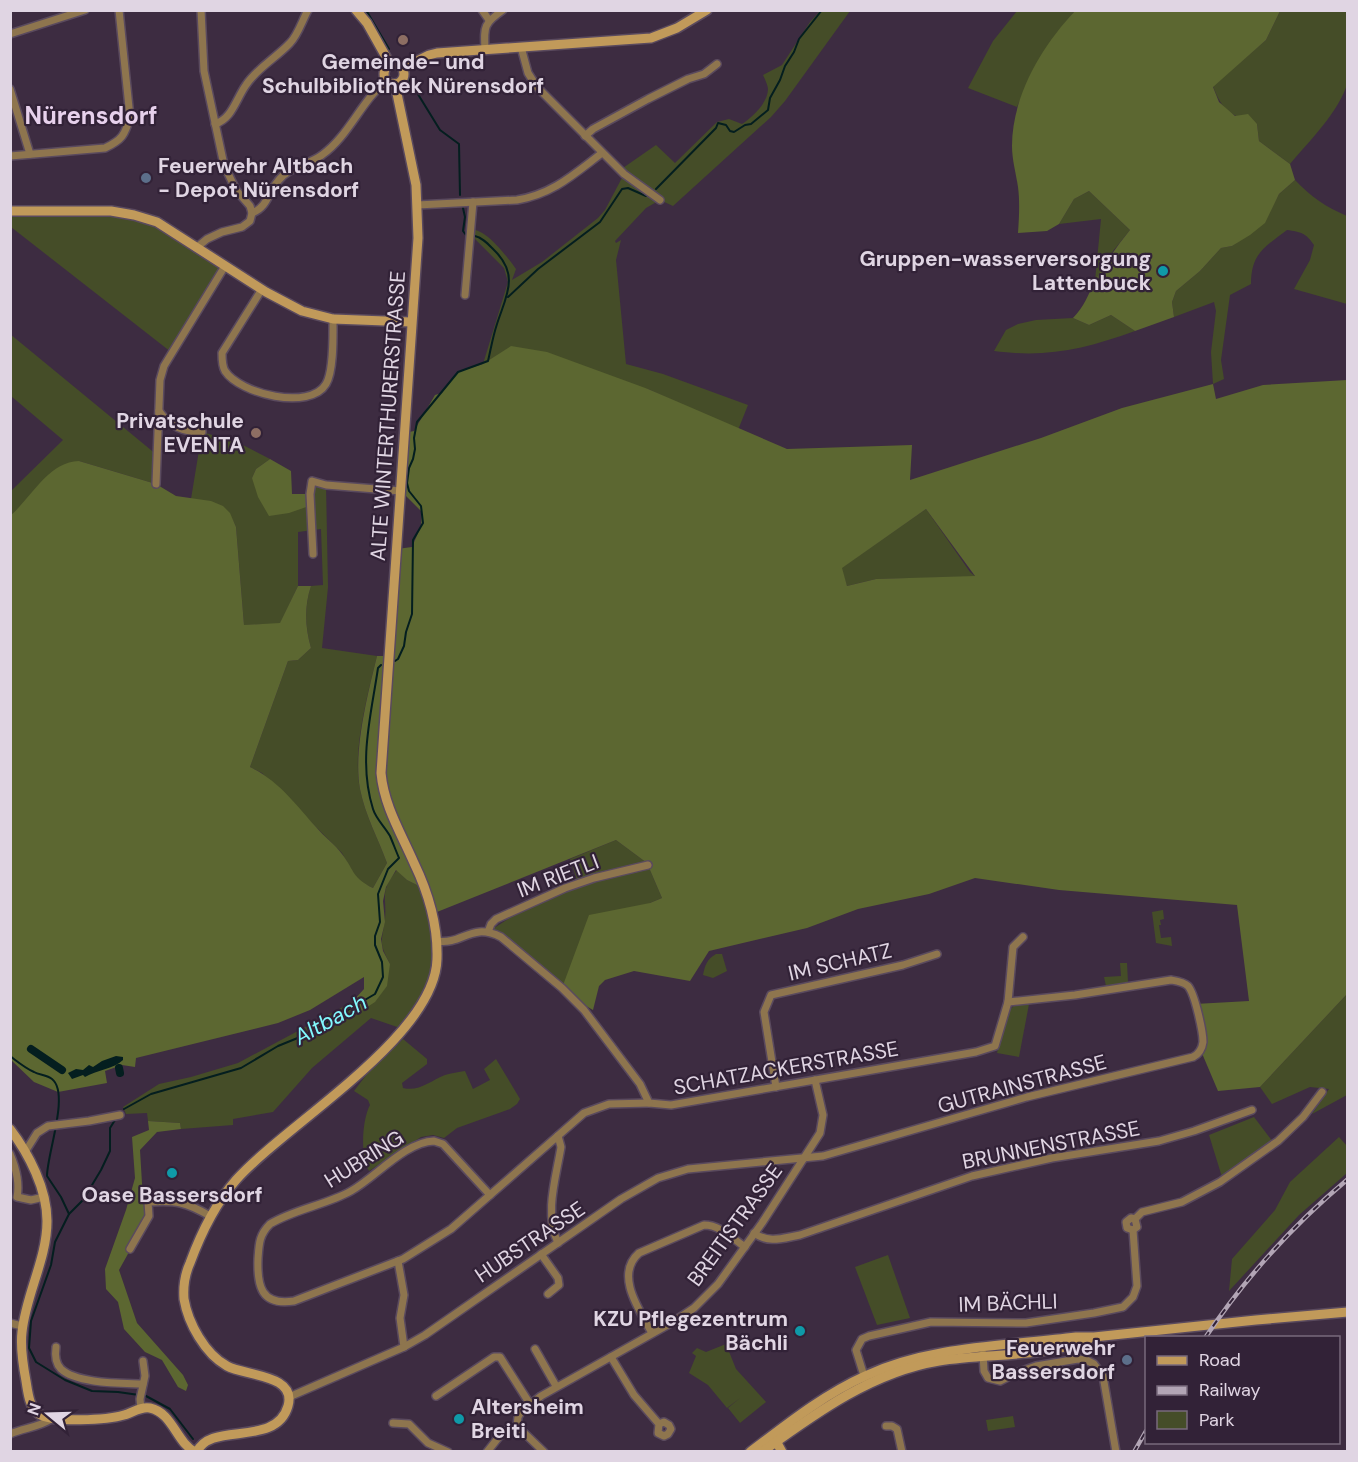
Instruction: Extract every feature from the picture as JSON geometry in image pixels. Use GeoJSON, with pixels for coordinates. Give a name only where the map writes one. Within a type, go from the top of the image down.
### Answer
{"type":"FeatureCollection","features":[{"type":"Feature","properties":{"kind":"main road"},"geometry":{"type":"LineString","coordinates":[[356,10],[367,23],[390,64]]}},
{"type":"Feature","properties":{"kind":"main road"},"geometry":{"type":"LineString","coordinates":[[403,68],[436,53],[651,38],[677,28],[707,10]]}},
{"type":"Feature","properties":{"kind":"main road"},"geometry":{"type":"LineString","coordinates":[[390,64],[398,64],[403,68],[403,78],[391,82],[384,71],[390,64]]}},
{"type":"Feature","properties":{"kind":"main road","name":"ALTE WINTERTHURERSTRASSE"},"geometry":{"type":"LineString","coordinates":[[289,1397],[287,1390],[280,1383],[237,1371],[222,1363],[206,1346],[190,1317],[184,1298],[185,1279],[190,1261],[210,1216],[237,1179],[348,1083],[416,1015],[434,981],[437,963],[438,941],[425,889],[384,793],[381,773],[418,238],[413,170],[391,82]]}},
{"type":"Feature","properties":{"kind":"main road"},"geometry":{"type":"LineString","coordinates":[[10,211],[129,213],[157,222],[262,289],[303,311],[333,319],[411,322]]}},
{"type":"Feature","properties":{"kind":"main road"},"geometry":{"type":"LineString","coordinates":[[10,1129],[25,1152],[44,1197],[47,1221],[44,1246],[22,1326],[21,1352],[31,1404],[37,1413],[51,1419],[109,1418],[124,1416],[141,1400],[158,1411],[171,1424],[187,1447],[196,1452],[209,1439],[262,1430],[279,1421],[286,1412],[289,1397]]}},
{"type":"Feature","properties":{"kind":"main road"},"geometry":{"type":"LineString","coordinates":[[750,1452],[770,1446],[866,1380],[922,1357],[982,1353],[1076,1337],[1347,1312]]}},
{"type":"Feature","properties":{"kind":"main road"},"geometry":{"type":"LineString","coordinates":[[770,1446],[783,1452]]}},
{"type":"Feature","properties":{"kind":"street"},"geometry":{"type":"LineString","coordinates":[[10,34],[85,10]]}},
{"type":"Feature","properties":{"kind":"street"},"geometry":{"type":"LineString","coordinates":[[10,156],[105,148],[117,142],[126,133],[130,117],[118,10]]}},
{"type":"Feature","properties":{"kind":"street"},"geometry":{"type":"LineString","coordinates":[[196,248],[207,239],[222,232],[242,227],[250,221],[252,213],[250,206],[236,190],[224,165],[204,71],[201,10]]}},
{"type":"Feature","properties":{"kind":"street"},"geometry":{"type":"LineString","coordinates":[[215,124],[222,122],[230,114],[245,86],[256,72],[291,42],[308,10]]}},
{"type":"Feature","properties":{"kind":"street"},"geometry":{"type":"LineString","coordinates":[[482,10],[489,20]]}},
{"type":"Feature","properties":{"kind":"street"},"geometry":{"type":"LineString","coordinates":[[485,50],[484,28],[489,20],[502,10]]}},
{"type":"Feature","properties":{"kind":"street"},"geometry":{"type":"LineString","coordinates":[[521,47],[528,73],[537,87],[624,174],[660,200]]}},
{"type":"Feature","properties":{"kind":"street"},"geometry":{"type":"LineString","coordinates":[[585,136],[593,129],[639,104],[688,79],[704,74],[717,64]]}},
{"type":"Feature","properties":{"kind":"street"},"geometry":{"type":"LineString","coordinates":[[252,213],[261,209],[278,181],[285,174],[317,159],[332,147],[374,93],[391,82]]}},
{"type":"Feature","properties":{"kind":"street"},"geometry":{"type":"LineString","coordinates":[[10,89],[30,154]]}},
{"type":"Feature","properties":{"kind":"street"},"geometry":{"type":"LineString","coordinates":[[417,205],[517,200],[532,197],[550,191],[602,153]]}},
{"type":"Feature","properties":{"kind":"street"},"geometry":{"type":"LineString","coordinates":[[465,295],[473,202]]}},
{"type":"Feature","properties":{"kind":"street"},"geometry":{"type":"LineString","coordinates":[[156,484],[160,380],[164,366],[225,266]]}},
{"type":"Feature","properties":{"kind":"street"},"geometry":{"type":"LineString","coordinates":[[262,289],[222,353],[225,371],[232,380],[250,389],[264,394],[298,398],[311,396],[320,391],[330,374],[333,319]]}},
{"type":"Feature","properties":{"kind":"street"},"geometry":{"type":"LineString","coordinates":[[159,411],[166,422],[174,427],[202,432]]}},
{"type":"Feature","properties":{"kind":"street"},"geometry":{"type":"LineString","coordinates":[[314,554],[310,494],[312,481],[326,485],[401,491]]}},
{"type":"Feature","properties":{"kind":"street","name":"IM RIETLI"},"geometry":{"type":"LineString","coordinates":[[488,932],[490,924],[496,919],[565,888],[594,878],[648,865]]}},
{"type":"Feature","properties":{"kind":"street"},"geometry":{"type":"LineString","coordinates":[[438,941],[447,943],[470,933],[488,932]]}},
{"type":"Feature","properties":{"kind":"street","name":"SCHATZACKERSTRASSE"},"geometry":{"type":"LineString","coordinates":[[488,932],[501,937],[521,953],[584,1010],[640,1084],[649,1103],[671,1105],[995,1046],[1008,1002],[1013,947],[1023,938]]}},
{"type":"Feature","properties":{"kind":"street","name":"IM SCHATZ"},"geometry":{"type":"LineString","coordinates":[[776,1087],[764,1012],[771,995],[903,965],[937,954]]}},
{"type":"Feature","properties":{"kind":"street","name":"GUTRAINSTRASSE"},"geometry":{"type":"LineString","coordinates":[[803,1159],[823,1156],[1027,1097],[1193,1057],[1201,1051],[1203,1041],[1195,1004],[1187,985],[1171,980],[1075,995],[1008,1002]]}},
{"type":"Feature","properties":{"kind":"street","name":"BREITISTRASSE"},"geometry":{"type":"LineString","coordinates":[[487,1452],[502,1433],[517,1426],[518,1417],[530,1404],[556,1386],[612,1357],[694,1308],[718,1284],[820,1133],[823,1115],[815,1080]]}},
{"type":"Feature","properties":{"kind":"street","name":"IM BÄCHLI"},"geometry":{"type":"LineString","coordinates":[[866,1380],[856,1350],[862,1339],[869,1336],[924,1323],[954,1321],[994,1324],[1026,1323],[1123,1307],[1133,1297],[1137,1286],[1133,1230],[1137,1227],[1135,1219],[1142,1212],[1182,1202],[1220,1182],[1278,1141],[1303,1117],[1322,1092]]}},
{"type":"Feature","properties":{"kind":"street"},"geometry":{"type":"LineString","coordinates":[[490,1195],[574,1120],[594,1108],[609,1104],[649,1103]]}},
{"type":"Feature","properties":{"kind":"street","name":"BRUNNENSTRASSE"},"geometry":{"type":"LineString","coordinates":[[754,1233],[761,1238],[772,1240],[800,1235],[972,1176],[1042,1160],[1159,1141],[1252,1110]]}},
{"type":"Feature","properties":{"kind":"street"},"geometry":{"type":"LineString","coordinates":[[25,1152],[37,1133],[56,1125],[120,1115]]}},
{"type":"Feature","properties":{"kind":"street"},"geometry":{"type":"LineString","coordinates":[[558,1136],[561,1147],[550,1216],[552,1231],[558,1243]]}},
{"type":"Feature","properties":{"kind":"street","name":"HUBRING"},"geometry":{"type":"LineString","coordinates":[[424,1142],[443,1144],[490,1195],[452,1229],[398,1261],[294,1301],[283,1303],[271,1299],[263,1292],[257,1281],[259,1240],[262,1232],[270,1224],[352,1191],[408,1150],[424,1142]]}},
{"type":"Feature","properties":{"kind":"street"},"geometry":{"type":"LineString","coordinates":[[10,1154],[17,1171],[19,1189],[17,1197],[31,1200],[44,1197]]}},
{"type":"Feature","properties":{"kind":"street","name":"HUBSTRASSE"},"geometry":{"type":"LineString","coordinates":[[289,1397],[404,1347],[633,1192],[658,1178],[688,1169],[803,1159]]}},
{"type":"Feature","properties":{"kind":"street"},"geometry":{"type":"LineString","coordinates":[[130,1249],[149,1216],[148,1202],[171,1200],[187,1203],[210,1216]]}},
{"type":"Feature","properties":{"kind":"street"},"geometry":{"type":"LineString","coordinates":[[652,1333],[633,1296],[629,1269],[633,1258],[639,1253],[704,1225],[719,1228],[745,1247]]}},
{"type":"Feature","properties":{"kind":"street"},"geometry":{"type":"LineString","coordinates":[[541,1254],[558,1278],[559,1285],[548,1294]]}},
{"type":"Feature","properties":{"kind":"street"},"geometry":{"type":"LineString","coordinates":[[398,1261],[404,1295],[400,1318],[404,1347]]}},
{"type":"Feature","properties":{"kind":"street"},"geometry":{"type":"LineString","coordinates":[[10,1323],[22,1326]]}},
{"type":"Feature","properties":{"kind":"street"},"geometry":{"type":"LineString","coordinates":[[56,1347],[55,1358],[60,1368],[76,1377],[143,1384]]}},
{"type":"Feature","properties":{"kind":"street"},"geometry":{"type":"LineString","coordinates":[[535,1349],[556,1386]]}},
{"type":"Feature","properties":{"kind":"street"},"geometry":{"type":"LineString","coordinates":[[982,1353],[984,1371],[988,1378],[1000,1381],[1036,1366],[1078,1359],[1094,1364],[1103,1376],[1116,1452]]}},
{"type":"Feature","properties":{"kind":"street"},"geometry":{"type":"LineString","coordinates":[[436,1396],[494,1357],[500,1357],[530,1404]]}},
{"type":"Feature","properties":{"kind":"street"},"geometry":{"type":"LineString","coordinates":[[612,1357],[634,1395],[659,1424]]}},
{"type":"Feature","properties":{"kind":"street"},"geometry":{"type":"LineString","coordinates":[[141,1400],[145,1376],[143,1361]]}},
{"type":"Feature","properties":{"kind":"street"},"geometry":{"type":"LineString","coordinates":[[10,1434],[51,1419]]}},
{"type":"Feature","properties":{"kind":"street"},"geometry":{"type":"LineString","coordinates":[[393,1423],[409,1424],[416,1428],[428,1443],[448,1452]]}},
{"type":"Feature","properties":{"kind":"street"},"geometry":{"type":"LineString","coordinates":[[517,1426],[544,1452]]}},
{"type":"Feature","properties":{"kind":"street"},"geometry":{"type":"LineString","coordinates":[[885,1426],[897,1429],[902,1452]]}},
{"type":"Feature","properties":{"kind":"green space"},"geometry":{"type":"Polygon","coordinates":[[[820,11],[850,11],[771,117],[673,206],[660,200],[646,208],[615,241],[616,243],[621,240],[616,260],[626,364],[663,374],[748,405],[738,430],[648,389],[483,364],[508,282],[504,268],[473,237],[474,230],[491,240],[516,269],[512,280],[542,262],[598,218],[605,210],[624,174],[620,170],[656,145],[675,163],[717,122],[729,119],[742,124],[750,118],[759,109],[767,94],[768,88],[763,75],[782,65],[810,22],[820,11]]]}},
{"type":"Feature","properties":{"kind":"green space"},"geometry":{"type":"Polygon","coordinates":[[[1017,11],[1075,11],[1042,56],[1017,107],[968,88],[993,41],[1017,11]]]}},
{"type":"Feature","properties":{"kind":"green space"},"geometry":{"type":"Polygon","coordinates":[[[1075,11],[1280,11],[1266,40],[1213,87],[1219,102],[1235,116],[1248,114],[1257,124],[1259,141],[1290,164],[1295,180],[1279,194],[1265,223],[1232,246],[1221,248],[1200,271],[1176,291],[1172,302],[1174,317],[1135,331],[1111,315],[1089,325],[1073,318],[1083,305],[1107,261],[1130,230],[1089,191],[1074,199],[1059,224],[1047,231],[1018,233],[1019,193],[1012,146],[1017,109],[1031,73],[1041,56],[1075,11]]]}},
{"type":"Feature","properties":{"kind":"green space"},"geometry":{"type":"Polygon","coordinates":[[[1280,11],[1347,11],[1348,82],[1331,115],[1290,164],[1259,141],[1257,124],[1229,112],[1220,102],[1213,86],[1266,40],[1280,11]]]}},
{"type":"Feature","properties":{"kind":"green space"},"geometry":{"type":"Polygon","coordinates":[[[1295,180],[1319,201],[1347,216],[1347,304],[1294,289],[1310,260],[1314,245],[1303,234],[1287,230],[1266,246],[1257,258],[1251,284],[1230,295],[1221,360],[1224,379],[1213,384],[1211,352],[1216,311],[1214,302],[1174,317],[1172,302],[1176,291],[1200,271],[1221,248],[1232,246],[1264,223],[1279,194],[1295,180]]]}},
{"type":"Feature","properties":{"kind":"green space"},"geometry":{"type":"Polygon","coordinates":[[[1089,191],[1130,230],[1113,251],[1095,281],[1101,219],[1059,224],[1074,199],[1089,191]]]}},
{"type":"Feature","properties":{"kind":"green space"},"geometry":{"type":"Polygon","coordinates":[[[10,211],[111,211],[143,217],[225,266],[171,352],[11,227],[10,211]]]}},
{"type":"Feature","properties":{"kind":"green space"},"geometry":{"type":"Polygon","coordinates":[[[1111,315],[1135,331],[1099,343],[1066,350],[1031,353],[994,351],[1006,330],[1018,324],[1036,320],[1073,318],[1089,325],[1111,315]]]}},
{"type":"Feature","properties":{"kind":"green space"},"geometry":{"type":"Polygon","coordinates":[[[10,334],[157,455],[156,484],[79,461],[11,516],[11,491],[63,440],[11,396],[10,334]]]}},
{"type":"Feature","properties":{"kind":"green space"},"geometry":{"type":"Polygon","coordinates":[[[511,346],[547,352],[648,389],[787,449],[912,445],[910,480],[1041,438],[1122,408],[1213,384],[1216,399],[1263,385],[1347,380],[1347,994],[1260,1087],[1218,1091],[1201,1051],[1203,1041],[1195,1004],[1249,1001],[1237,905],[1059,890],[975,878],[929,894],[858,909],[807,928],[709,951],[690,981],[634,971],[605,980],[599,986],[593,1010],[574,999],[562,988],[589,915],[650,903],[662,898],[647,863],[616,840],[432,914],[425,889],[407,880],[396,870],[386,887],[383,901],[385,922],[381,939],[383,951],[390,964],[387,986],[375,1002],[358,1013],[352,1002],[364,989],[364,977],[310,1010],[278,1023],[136,1058],[135,1067],[122,1065],[105,1071],[107,1083],[58,1092],[34,1082],[11,1060],[10,516],[49,474],[58,467],[79,461],[156,484],[176,496],[211,501],[223,506],[230,513],[236,527],[244,625],[280,623],[298,586],[311,586],[306,617],[311,648],[298,660],[288,661],[250,767],[270,779],[286,794],[339,850],[357,877],[373,888],[387,863],[362,799],[358,757],[362,722],[377,656],[390,656],[397,549],[412,547],[421,526],[422,512],[401,491],[404,433],[414,431],[435,395],[442,393],[458,372],[483,364],[511,346]],[[926,509],[842,568],[847,586],[876,579],[975,576],[926,509]]]}},
{"type":"Feature","properties":{"kind":"green space"},"geometry":{"type":"Polygon","coordinates":[[[202,432],[237,442],[270,459],[256,469],[252,478],[312,505],[312,481],[326,485],[328,587],[322,648],[377,656],[362,722],[358,757],[362,799],[387,863],[373,888],[358,881],[342,853],[262,773],[250,767],[288,661],[298,660],[311,648],[307,632],[306,609],[311,586],[323,585],[321,529],[298,532],[298,586],[280,624],[244,625],[236,527],[224,508],[214,503],[191,499],[202,432]]]}},
{"type":"Feature","properties":{"kind":"green space"},"geometry":{"type":"Polygon","coordinates":[[[270,459],[291,471],[292,494],[310,494],[312,505],[289,513],[269,516],[258,497],[252,478],[256,469],[270,459]]]}},
{"type":"Feature","properties":{"kind":"green space"},"geometry":{"type":"Polygon","coordinates":[[[926,509],[970,572],[976,577],[876,579],[847,586],[841,568],[926,509]]]}},
{"type":"Feature","properties":{"kind":"green space"},"geometry":{"type":"Polygon","coordinates":[[[616,840],[647,863],[662,898],[650,903],[562,988],[521,953],[488,932],[519,912],[579,886],[570,859],[616,840]]]}},
{"type":"Feature","properties":{"kind":"green space"},"geometry":{"type":"Polygon","coordinates":[[[397,870],[407,880],[425,889],[432,914],[434,981],[403,1029],[371,1018],[312,1068],[273,1112],[233,1119],[233,1125],[181,1129],[180,1123],[148,1121],[147,1113],[126,1114],[123,1107],[159,1084],[238,1063],[352,1002],[358,1013],[390,964],[382,942],[385,894],[391,877],[397,870]]]}},
{"type":"Feature","properties":{"kind":"green space"},"geometry":{"type":"Polygon","coordinates":[[[1163,910],[1164,919],[1160,920],[1161,925],[1159,925],[1161,938],[1171,937],[1172,946],[1156,943],[1152,912],[1163,910]]]}},
{"type":"Feature","properties":{"kind":"green space"},"geometry":{"type":"Polygon","coordinates":[[[716,954],[722,954],[727,971],[713,978],[703,975],[710,958],[716,954]]]}},
{"type":"Feature","properties":{"kind":"green space"},"geometry":{"type":"Polygon","coordinates":[[[1120,963],[1127,963],[1128,982],[1106,986],[1104,977],[1121,976],[1120,963]]]}},
{"type":"Feature","properties":{"kind":"green space"},"geometry":{"type":"Polygon","coordinates":[[[1347,994],[1347,1095],[1312,1114],[1329,1089],[1310,1087],[1272,1104],[1260,1087],[1347,994]]]}},
{"type":"Feature","properties":{"kind":"green space"},"geometry":{"type":"Polygon","coordinates":[[[1029,1004],[1019,1057],[997,1053],[1008,1011],[1015,1005],[1029,1004]]]}},
{"type":"Feature","properties":{"kind":"green space"},"geometry":{"type":"Polygon","coordinates":[[[403,1039],[427,1059],[427,1064],[402,1083],[403,1088],[419,1087],[445,1075],[465,1071],[473,1089],[490,1080],[484,1069],[496,1059],[520,1099],[510,1109],[457,1128],[444,1138],[433,1135],[421,1137],[369,1171],[364,1156],[363,1138],[370,1105],[368,1100],[354,1091],[367,1074],[403,1039]]]}},
{"type":"Feature","properties":{"kind":"green space"},"geometry":{"type":"Polygon","coordinates":[[[1254,1117],[1273,1142],[1222,1177],[1209,1135],[1254,1117]]]}},
{"type":"Feature","properties":{"kind":"green space"},"geometry":{"type":"Polygon","coordinates":[[[148,1121],[180,1123],[181,1129],[157,1132],[140,1150],[143,1200],[148,1202],[149,1216],[119,1270],[137,1323],[183,1375],[188,1385],[186,1391],[178,1387],[162,1360],[145,1352],[124,1329],[118,1302],[106,1289],[105,1269],[135,1178],[132,1137],[149,1130],[148,1121]]]}},
{"type":"Feature","properties":{"kind":"green space"},"geometry":{"type":"Polygon","coordinates":[[[1339,1137],[1347,1146],[1347,1173],[1299,1215],[1229,1291],[1232,1259],[1275,1210],[1290,1182],[1339,1137]]]}},
{"type":"Feature","properties":{"kind":"green space"},"geometry":{"type":"Polygon","coordinates":[[[888,1255],[910,1318],[877,1325],[855,1267],[888,1255]]]}},
{"type":"Feature","properties":{"kind":"green space"},"geometry":{"type":"Polygon","coordinates":[[[726,1344],[736,1369],[766,1402],[740,1423],[728,1408],[740,1398],[727,1408],[708,1385],[689,1373],[696,1356],[692,1353],[697,1348],[706,1352],[726,1344]]]}},
{"type":"Feature","properties":{"kind":"green space"},"geometry":{"type":"Polygon","coordinates":[[[1013,1416],[1015,1427],[988,1431],[986,1420],[1013,1416]]]}},
{"type":"Feature","properties":{"kind":"shaded area"},"geometry":{"type":"Polygon","coordinates":[[[116,1056],[123,1057],[123,1060],[85,1077],[83,1075],[72,1079],[68,1073],[76,1069],[83,1070],[89,1065],[93,1067],[116,1056]]]}},
{"type":"Feature","properties":{"kind":"waterway"},"geometry":{"type":"LineString","coordinates":[[366,10],[389,49]]}},
{"type":"Feature","properties":{"kind":"waterway"},"geometry":{"type":"LineString","coordinates":[[656,189],[716,128],[718,123],[726,125],[730,131],[734,132],[751,124],[768,110],[770,98],[799,39],[822,10]]}},
{"type":"Feature","properties":{"kind":"waterway"},"geometry":{"type":"LineString","coordinates":[[408,78],[440,130],[459,144],[460,195]]}},
{"type":"Feature","properties":{"kind":"waterway"},"geometry":{"type":"LineString","coordinates":[[508,297],[538,269],[600,222],[622,189],[628,188],[646,196]]}},
{"type":"Feature","properties":{"kind":"waterway"},"geometry":{"type":"LineString","coordinates":[[463,208],[465,217],[463,231],[466,235]]}},
{"type":"Feature","properties":{"kind":"waterway"},"geometry":{"type":"LineString","coordinates":[[395,661],[404,646],[412,614],[413,540],[423,523],[421,506],[409,491],[407,483],[415,449],[414,438],[417,422],[458,372],[488,361],[509,286],[507,268],[502,259],[485,241],[475,236]]}},
{"type":"Feature","properties":{"kind":"waterway","name":"Altbach"},"geometry":{"type":"LineString","coordinates":[[124,1109],[151,1094],[241,1068],[278,1046],[305,1035],[375,994],[383,977],[382,962],[375,945],[375,936],[380,922],[378,894],[388,869],[399,858],[390,836],[374,813],[366,773],[369,721],[378,668],[381,665]]}},
{"type":"Feature","properties":{"kind":"waterway"},"geometry":{"type":"LineString","coordinates":[[31,1049],[62,1070]]}},
{"type":"Feature","properties":{"kind":"waterway"},"geometry":{"type":"LineString","coordinates":[[10,1056],[36,1073],[52,1079],[57,1086],[58,1110],[47,1176],[69,1214]]}},
{"type":"Feature","properties":{"kind":"waterway"},"geometry":{"type":"LineString","coordinates":[[119,1068],[120,1073]]}},
{"type":"Feature","properties":{"kind":"waterway","name":"Altbach"},"geometry":{"type":"LineString","coordinates":[[115,1120],[110,1128],[110,1151],[101,1170],[83,1200],[69,1214],[55,1242],[51,1265],[31,1321],[29,1348],[36,1362],[65,1380],[92,1391],[146,1396],[170,1409],[193,1439]]}},
{"type":"Feature","properties":{"kind":"railway"},"geometry":{"type":"LineString","coordinates":[[1206,1336],[1236,1294],[1271,1253],[1348,1179]]}},
{"type":"Feature","properties":{"kind":"railway"},"geometry":{"type":"LineString","coordinates":[[1134,1452],[1145,1433]]}},
{"type":"Feature","properties":{"kind":"place","name":"Gemeinde- und Schulbibliothek Nürensdorf"},"geometry":{"type":"Point","coordinates":[403,40]}},
{"type":"Feature","properties":{"kind":"place","name":"Feuerwehr Altbach - Depot Nürensdorf"},"geometry":{"type":"Point","coordinates":[146,178]}},
{"type":"Feature","properties":{"kind":"place","name":"Gruppen-wasserversorgung Lattenbuck"},"geometry":{"type":"Point","coordinates":[1163,271]}},
{"type":"Feature","properties":{"kind":"place","name":"Privatschule EVENTA"},"geometry":{"type":"Point","coordinates":[256,433]}},
{"type":"Feature","properties":{"kind":"place","name":"Oase Bassersdorf"},"geometry":{"type":"Point","coordinates":[172,1173]}},
{"type":"Feature","properties":{"kind":"place","name":"KZU Pflegezentrum Bächli"},"geometry":{"type":"Point","coordinates":[800,1331]}},
{"type":"Feature","properties":{"kind":"place","name":"Feuerwehr Bassersdorf"},"geometry":{"type":"Point","coordinates":[1127,1360]}},
{"type":"Feature","properties":{"kind":"place","name":"Altersheim Breiti"},"geometry":{"type":"Point","coordinates":[459,1419]}},
{"type":"Feature","properties":{"kind":"district","name":"Nürensdorf"},"geometry":{"type":"Point","coordinates":[91,116]}}]}
